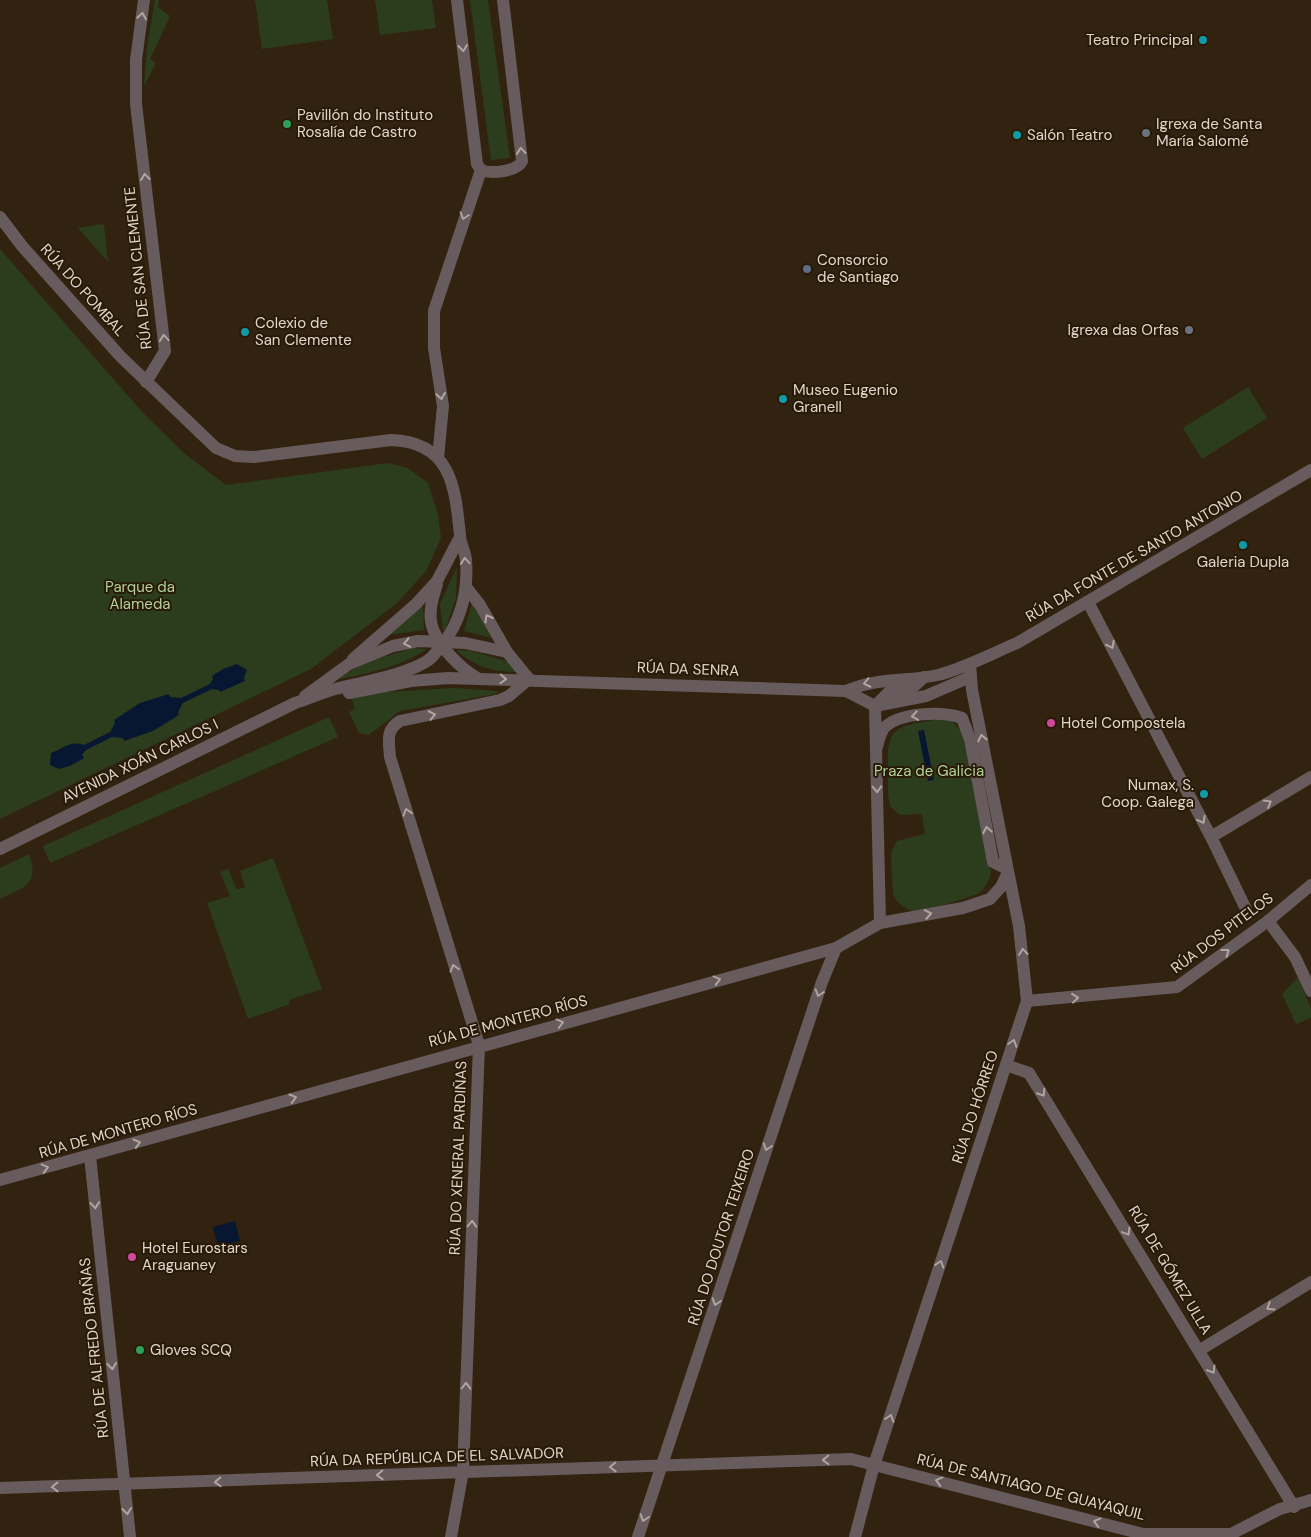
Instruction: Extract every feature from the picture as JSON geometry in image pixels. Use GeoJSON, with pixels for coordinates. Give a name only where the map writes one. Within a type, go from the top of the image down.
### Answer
{"type":"FeatureCollection","features":[{"type":"Feature","properties":{"kind":"street","name":"RÚA DE SAN CLEMENTE"},"geometry":{"type":"LineString","coordinates":[[144,0],[136,60],[136,104],[165,351],[146,382]]}},
{"type":"Feature","properties":{"kind":"street"},"geometry":{"type":"LineString","coordinates":[[457,0],[477,164],[481,170],[489,172],[515,168],[522,161],[503,0]]}},
{"type":"Feature","properties":{"kind":"street"},"geometry":{"type":"LineString","coordinates":[[438,458],[443,406],[434,348],[434,311],[481,170]]}},
{"type":"Feature","properties":{"kind":"street","name":"RÚA DO POMBAL"},"geometry":{"type":"LineString","coordinates":[[0,217],[28,253],[121,357],[146,382]]}},
{"type":"Feature","properties":{"kind":"street"},"geometry":{"type":"LineString","coordinates":[[146,382],[209,442],[235,456],[254,457],[391,440],[418,445],[438,458],[446,467],[453,484],[460,537],[466,560],[466,587],[458,622],[423,664],[332,690],[295,703]]}},
{"type":"Feature","properties":{"kind":"street","name":"RÚA DA FONTE DE SANTO ANTONIO"},"geometry":{"type":"LineString","coordinates":[[970,664],[1017,643],[1311,470]]}},
{"type":"Feature","properties":{"kind":"street"},"geometry":{"type":"LineString","coordinates":[[460,537],[438,581],[431,616],[432,628],[457,665],[476,678]]}},
{"type":"Feature","properties":{"kind":"street"},"geometry":{"type":"LineString","coordinates":[[295,703],[349,664],[359,653],[416,604],[438,581]]}},
{"type":"Feature","properties":{"kind":"street"},"geometry":{"type":"LineString","coordinates":[[466,587],[480,605],[507,652],[529,679]]}},
{"type":"Feature","properties":{"kind":"street"},"geometry":{"type":"LineString","coordinates":[[1088,602],[1211,837],[1246,909]]}},
{"type":"Feature","properties":{"kind":"street"},"geometry":{"type":"LineString","coordinates":[[349,664],[393,646],[418,641],[465,643],[507,652]]}},
{"type":"Feature","properties":{"kind":"street"},"geometry":{"type":"LineString","coordinates":[[966,683],[970,664]]}},
{"type":"Feature","properties":{"kind":"street","name":"RÚA DA SENRA"},"geometry":{"type":"LineString","coordinates":[[846,691],[865,682],[924,677],[970,664]]}},
{"type":"Feature","properties":{"kind":"street"},"geometry":{"type":"LineString","coordinates":[[939,674],[966,683]]}},
{"type":"Feature","properties":{"kind":"street"},"geometry":{"type":"LineString","coordinates":[[880,923],[875,706],[889,692],[911,689],[924,677]]}},
{"type":"Feature","properties":{"kind":"street","name":"RÚA DA SENRA"},"geometry":{"type":"LineString","coordinates":[[332,690],[345,694],[411,681],[476,678],[529,679],[846,691],[875,706]]}},
{"type":"Feature","properties":{"kind":"street","name":"RÚA DO XENERAL PARDIÑAS"},"geometry":{"type":"LineString","coordinates":[[451,1537],[463,1471],[479,1045],[390,758],[388,732],[394,725],[400,722],[509,696],[529,679]]}},
{"type":"Feature","properties":{"kind":"street"},"geometry":{"type":"LineString","coordinates":[[875,706],[926,696],[966,683]]}},
{"type":"Feature","properties":{"kind":"street","name":"RÚA DO HÓRREO"},"geometry":{"type":"LineString","coordinates":[[855,1537],[874,1465],[1027,1001],[1019,926],[966,683]]}},
{"type":"Feature","properties":{"kind":"street","name":"AVENIDA XOÁN CARLOS I"},"geometry":{"type":"LineString","coordinates":[[0,848],[295,703]]}},
{"type":"Feature","properties":{"kind":"street"},"geometry":{"type":"LineString","coordinates":[[876,750],[884,729],[897,720],[934,713],[950,714],[962,718],[970,739],[993,862],[1007,871]]}},
{"type":"Feature","properties":{"kind":"street"},"geometry":{"type":"LineString","coordinates":[[1211,837],[1311,777]]}},
{"type":"Feature","properties":{"kind":"street","name":"RÚA DE MONTERO RÍOS"},"geometry":{"type":"LineString","coordinates":[[0,1180],[479,1045],[836,948],[880,923],[963,908],[990,899],[1001,887],[1007,871]]}},
{"type":"Feature","properties":{"kind":"street","name":"RÚA DOS PITELOS"},"geometry":{"type":"LineString","coordinates":[[1027,1001],[1177,987],[1268,921],[1311,885]]}},
{"type":"Feature","properties":{"kind":"street"},"geometry":{"type":"LineString","coordinates":[[1268,921],[1295,957],[1311,991]]}},
{"type":"Feature","properties":{"kind":"street","name":"RÚA DO DOUTOR TEIXEIRO"},"geometry":{"type":"LineString","coordinates":[[638,1537],[820,989],[836,948]]}},
{"type":"Feature","properties":{"kind":"street","name":"RÚA DE GÓMEZ ULLA"},"geometry":{"type":"LineString","coordinates":[[1006,1065],[1029,1073],[1200,1350],[1294,1507]]}},
{"type":"Feature","properties":{"kind":"street","name":"RÚA DE ALFREDO BRAÑAS"},"geometry":{"type":"LineString","coordinates":[[90,1156],[130,1537]]}},
{"type":"Feature","properties":{"kind":"street"},"geometry":{"type":"LineString","coordinates":[[1200,1350],[1311,1282]]}},
{"type":"Feature","properties":{"kind":"street","name":"RÚA DA REPÚBLICA DE EL SALVADOR"},"geometry":{"type":"LineString","coordinates":[[0,1488],[124,1486],[463,1471],[851,1459],[874,1465]]}},
{"type":"Feature","properties":{"kind":"street","name":"RÚA DE SANTIAGO DE GUAYAQUIL"},"geometry":{"type":"LineString","coordinates":[[874,1465],[1143,1534],[1232,1536],[1280,1509],[1294,1507]]}},
{"type":"Feature","properties":{"kind":"street"},"geometry":{"type":"LineString","coordinates":[[1294,1507],[1311,1500]]}},
{"type":"Feature","properties":{"kind":"street"},"geometry":{"type":"LineString","coordinates":[[1294,1507],[1311,1507]]}},
{"type":"Feature","properties":{"kind":"green space"},"geometry":{"type":"Polygon","coordinates":[[[155,0],[159,0],[158,7],[170,16],[150,59],[156,63],[144,86],[147,46],[155,0]]]}},
{"type":"Feature","properties":{"kind":"green space"},"geometry":{"type":"Polygon","coordinates":[[[255,0],[327,0],[333,39],[262,49],[255,0]]]}},
{"type":"Feature","properties":{"kind":"green space"},"geometry":{"type":"Polygon","coordinates":[[[375,0],[432,0],[436,28],[380,35],[375,0]]]}},
{"type":"Feature","properties":{"kind":"green space"},"geometry":{"type":"Polygon","coordinates":[[[470,0],[488,0],[510,158],[491,160],[470,0]]]}},
{"type":"Feature","properties":{"kind":"green space"},"geometry":{"type":"Polygon","coordinates":[[[104,225],[108,262],[78,228],[104,225]]]}},
{"type":"Feature","properties":{"kind":"green space","name":"Parque da Alameda"},"geometry":{"type":"Polygon","coordinates":[[[0,249],[143,413],[185,454],[226,485],[388,463],[408,468],[428,483],[438,515],[441,537],[427,570],[397,603],[311,669],[0,819],[0,249]]]}},
{"type":"Feature","properties":{"kind":"green space"},"geometry":{"type":"Polygon","coordinates":[[[1248,387],[1267,418],[1202,459],[1183,428],[1248,387]]]}},
{"type":"Feature","properties":{"kind":"green space"},"geometry":{"type":"Polygon","coordinates":[[[457,567],[456,599],[445,630],[443,630],[440,604],[457,567]]]}},
{"type":"Feature","properties":{"kind":"green space"},"geometry":{"type":"Polygon","coordinates":[[[472,603],[492,638],[464,631],[472,603]]]}},
{"type":"Feature","properties":{"kind":"green space"},"geometry":{"type":"Polygon","coordinates":[[[423,605],[424,630],[388,635],[423,605]]]}},
{"type":"Feature","properties":{"kind":"green space"},"geometry":{"type":"Polygon","coordinates":[[[414,648],[427,649],[406,661],[371,672],[335,680],[366,662],[414,648]]]}},
{"type":"Feature","properties":{"kind":"green space"},"geometry":{"type":"Polygon","coordinates":[[[458,650],[472,651],[515,664],[516,672],[485,668],[465,657],[458,650]]]}},
{"type":"Feature","properties":{"kind":"green space"},"geometry":{"type":"Polygon","coordinates":[[[454,688],[498,691],[496,694],[400,711],[369,735],[359,733],[349,712],[355,709],[351,696],[369,693],[454,688]]]}},
{"type":"Feature","properties":{"kind":"green space"},"geometry":{"type":"Polygon","coordinates":[[[329,717],[338,737],[50,863],[43,846],[329,717]]]}},
{"type":"Feature","properties":{"kind":"green space","name":"Praza de Galicia"},"geometry":{"type":"Polygon","coordinates":[[[939,719],[950,720],[963,732],[991,872],[986,885],[976,894],[939,906],[913,911],[902,906],[893,894],[891,853],[897,841],[925,834],[922,814],[900,815],[891,807],[888,790],[889,745],[892,736],[897,730],[913,724],[939,719]]]}},
{"type":"Feature","properties":{"kind":"green space"},"geometry":{"type":"Polygon","coordinates":[[[29,854],[32,872],[28,884],[0,899],[0,868],[29,854]]]}},
{"type":"Feature","properties":{"kind":"green space"},"geometry":{"type":"Polygon","coordinates":[[[273,858],[322,989],[289,1000],[290,1004],[248,1019],[207,903],[230,896],[220,872],[228,869],[237,890],[245,887],[240,871],[273,858]]]}},
{"type":"Feature","properties":{"kind":"green space"},"geometry":{"type":"Polygon","coordinates":[[[1298,977],[1311,1009],[1311,1018],[1296,1024],[1282,994],[1298,977]]]}},
{"type":"Feature","properties":{"kind":"water"},"geometry":{"type":"Polygon","coordinates":[[[237,664],[247,670],[244,678],[245,681],[220,692],[219,690],[212,689],[183,703],[178,712],[179,715],[153,731],[124,741],[123,738],[112,737],[86,750],[82,755],[84,758],[70,766],[59,769],[50,765],[51,753],[75,743],[84,745],[110,732],[115,723],[114,720],[140,703],[169,694],[170,697],[181,698],[210,684],[213,679],[212,676],[223,669],[237,664]]]}},
{"type":"Feature","properties":{"kind":"water"},"geometry":{"type":"Polygon","coordinates":[[[924,730],[934,780],[928,781],[918,731],[924,730]]]}},
{"type":"Feature","properties":{"kind":"water"},"geometry":{"type":"Polygon","coordinates":[[[235,1221],[240,1241],[218,1246],[213,1227],[235,1221]]]}},
{"type":"Feature","properties":{"kind":"place","name":"Teatro Principal"},"geometry":{"type":"Point","coordinates":[1203,40]}},
{"type":"Feature","properties":{"kind":"place","name":"Pavillón do Instituto Rosalía de Castro"},"geometry":{"type":"Point","coordinates":[287,124]}},
{"type":"Feature","properties":{"kind":"place","name":"Igrexa de Santa María Salomé"},"geometry":{"type":"Point","coordinates":[1146,133]}},
{"type":"Feature","properties":{"kind":"place","name":"Salón Teatro"},"geometry":{"type":"Point","coordinates":[1017,135]}},
{"type":"Feature","properties":{"kind":"place","name":"Consorcio de Santiago"},"geometry":{"type":"Point","coordinates":[807,269]}},
{"type":"Feature","properties":{"kind":"place","name":"Igrexa das Orfas"},"geometry":{"type":"Point","coordinates":[1189,330]}},
{"type":"Feature","properties":{"kind":"place","name":"Colexio de San Clemente"},"geometry":{"type":"Point","coordinates":[245,332]}},
{"type":"Feature","properties":{"kind":"place","name":"Museo Eugenio Granell"},"geometry":{"type":"Point","coordinates":[783,399]}},
{"type":"Feature","properties":{"kind":"place","name":"Galeria Dupla"},"geometry":{"type":"Point","coordinates":[1243,545]}},
{"type":"Feature","properties":{"kind":"place","name":"Hotel Compostela"},"geometry":{"type":"Point","coordinates":[1051,723]}},
{"type":"Feature","properties":{"kind":"place","name":"Numax, S. Coop. Galega"},"geometry":{"type":"Point","coordinates":[1204,794]}},
{"type":"Feature","properties":{"kind":"place","name":"Hotel Eurostars Araguaney"},"geometry":{"type":"Point","coordinates":[132,1257]}},
{"type":"Feature","properties":{"kind":"place","name":"Gloves SCQ"},"geometry":{"type":"Point","coordinates":[140,1350]}}]}
